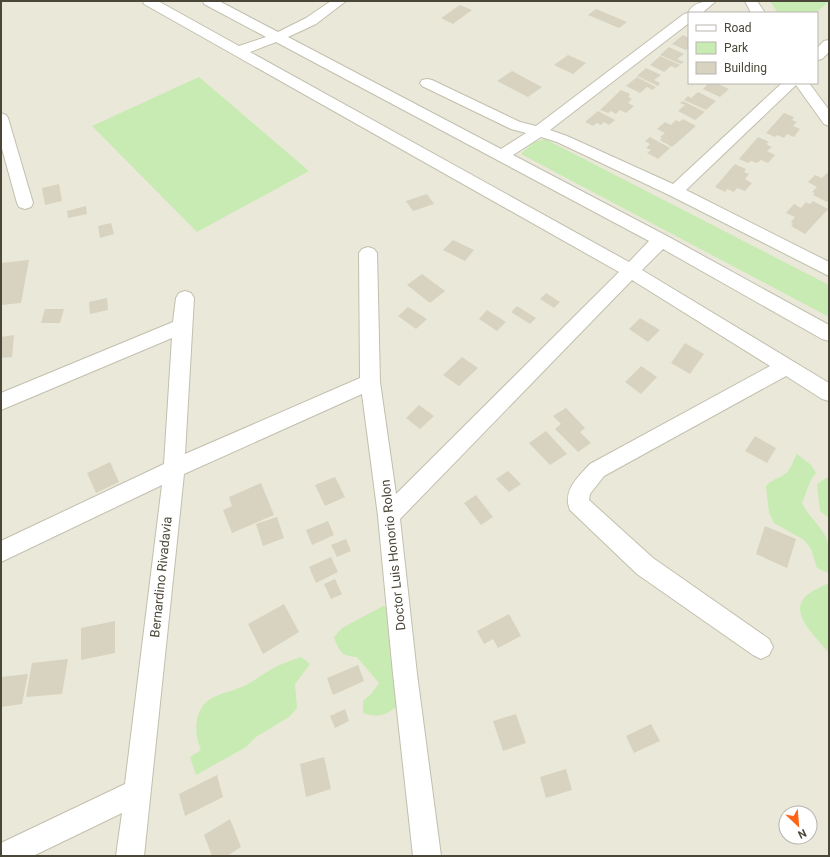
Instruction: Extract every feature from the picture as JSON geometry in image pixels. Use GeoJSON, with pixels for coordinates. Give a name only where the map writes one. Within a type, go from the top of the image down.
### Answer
{"type":"FeatureCollection","features":[{"type":"Feature","properties":{"kind":"street"},"geometry":{"type":"LineString","coordinates":[[149,1],[631,271],[829,393]]}},
{"type":"Feature","properties":{"kind":"street"},"geometry":{"type":"LineString","coordinates":[[209,1],[661,240],[829,334]]}},
{"type":"Feature","properties":{"kind":"street"},"geometry":{"type":"LineString","coordinates":[[238,51],[278,37],[311,21],[340,1]]}},
{"type":"Feature","properties":{"kind":"street"},"geometry":{"type":"LineString","coordinates":[[695,12],[710,1]]}},
{"type":"Feature","properties":{"kind":"street"},"geometry":{"type":"LineString","coordinates":[[751,1],[757,12]]}},
{"type":"Feature","properties":{"kind":"street"},"geometry":{"type":"LineString","coordinates":[[501,156],[539,130],[688,18]]}},
{"type":"Feature","properties":{"kind":"street"},"geometry":{"type":"LineString","coordinates":[[818,55],[829,44]]}},
{"type":"Feature","properties":{"kind":"street"},"geometry":{"type":"LineString","coordinates":[[427,83],[516,126],[539,130],[562,139],[826,263]]}},
{"type":"Feature","properties":{"kind":"street"},"geometry":{"type":"LineString","coordinates":[[675,191],[789,84]]}},
{"type":"Feature","properties":{"kind":"street"},"geometry":{"type":"LineString","coordinates":[[803,84],[829,122]]}},
{"type":"Feature","properties":{"kind":"street"},"geometry":{"type":"LineString","coordinates":[[1,118],[25,203]]}},
{"type":"Feature","properties":{"kind":"street"},"geometry":{"type":"LineString","coordinates":[[390,516],[661,240]]}},
{"type":"Feature","properties":{"kind":"street","name":"Doctor Luis Honorio Rolon"},"geometry":{"type":"LineString","coordinates":[[368,253],[370,382],[390,516],[408,698],[427,856]]}},
{"type":"Feature","properties":{"kind":"street","name":"Bernardino Rivadavia"},"geometry":{"type":"LineString","coordinates":[[130,856],[174,469],[185,298]]}},
{"type":"Feature","properties":{"kind":"street"},"geometry":{"type":"LineString","coordinates":[[1,402],[182,326]]}},
{"type":"Feature","properties":{"kind":"street"},"geometry":{"type":"LineString","coordinates":[[761,647],[645,566],[578,503],[580,490],[597,470],[785,367]]}},
{"type":"Feature","properties":{"kind":"street"},"geometry":{"type":"LineString","coordinates":[[1,552],[174,469],[370,382]]}},
{"type":"Feature","properties":{"kind":"street"},"geometry":{"type":"LineString","coordinates":[[4,856],[137,792]]}},
{"type":"Feature","properties":{"kind":"shaded area"},"geometry":{"type":"Polygon","coordinates":[[[1,1],[829,1],[829,856],[1,856],[1,1]]]}},
{"type":"Feature","properties":{"kind":"green space"},"geometry":{"type":"Polygon","coordinates":[[[770,1],[829,1],[817,12],[777,12],[770,1]]]}},
{"type":"Feature","properties":{"kind":"green space"},"geometry":{"type":"Polygon","coordinates":[[[199,77],[309,171],[197,232],[92,126],[199,77]]]}},
{"type":"Feature","properties":{"kind":"green space"},"geometry":{"type":"Polygon","coordinates":[[[545,139],[829,285],[829,317],[521,154],[534,142],[545,139]]]}},
{"type":"Feature","properties":{"kind":"green space"},"geometry":{"type":"Polygon","coordinates":[[[797,454],[811,465],[816,473],[810,483],[802,503],[826,537],[829,554],[828,573],[817,568],[811,549],[804,540],[774,523],[769,513],[766,486],[787,472],[797,454]]]}},
{"type":"Feature","properties":{"kind":"green space"},"geometry":{"type":"Polygon","coordinates":[[[829,476],[829,518],[820,511],[817,484],[829,476]]]}},
{"type":"Feature","properties":{"kind":"green space"},"geometry":{"type":"Polygon","coordinates":[[[829,583],[829,653],[804,621],[801,612],[801,604],[805,597],[829,583]]]}},
{"type":"Feature","properties":{"kind":"green space"},"geometry":{"type":"Polygon","coordinates":[[[383,606],[394,610],[405,699],[386,714],[376,716],[363,713],[363,701],[372,693],[379,683],[357,657],[348,656],[340,650],[334,637],[342,628],[383,606]]]}},
{"type":"Feature","properties":{"kind":"green space"},"geometry":{"type":"Polygon","coordinates":[[[301,657],[310,664],[295,684],[297,708],[289,717],[256,737],[246,747],[196,775],[190,757],[201,750],[198,743],[196,724],[200,711],[204,705],[216,696],[246,685],[275,667],[301,657]]]}},
{"type":"Feature","properties":{"kind":"building"},"geometry":{"type":"Polygon","coordinates":[[[460,5],[472,10],[453,24],[441,18],[460,5]]]}},
{"type":"Feature","properties":{"kind":"building"},"geometry":{"type":"Polygon","coordinates":[[[596,9],[627,22],[619,28],[588,15],[596,9]]]}},
{"type":"Feature","properties":{"kind":"building"},"geometry":{"type":"Polygon","coordinates":[[[683,35],[688,38],[688,49],[686,50],[672,44],[683,35]]]}},
{"type":"Feature","properties":{"kind":"building"},"geometry":{"type":"Polygon","coordinates":[[[669,47],[684,54],[677,59],[684,62],[681,64],[660,55],[669,47]]]}},
{"type":"Feature","properties":{"kind":"building"},"geometry":{"type":"Polygon","coordinates":[[[568,55],[586,63],[573,74],[554,65],[568,55]]]}},
{"type":"Feature","properties":{"kind":"building"},"geometry":{"type":"Polygon","coordinates":[[[660,56],[680,65],[676,68],[671,66],[664,72],[650,65],[660,56]]]}},
{"type":"Feature","properties":{"kind":"building"},"geometry":{"type":"Polygon","coordinates":[[[646,68],[661,75],[654,80],[660,83],[658,86],[637,76],[646,68]]]}},
{"type":"Feature","properties":{"kind":"building"},"geometry":{"type":"Polygon","coordinates":[[[512,71],[542,87],[528,97],[497,81],[512,71]]]}},
{"type":"Feature","properties":{"kind":"building"},"geometry":{"type":"Polygon","coordinates":[[[637,77],[656,87],[652,90],[647,87],[640,93],[626,86],[637,77]]]}},
{"type":"Feature","properties":{"kind":"building"},"geometry":{"type":"Polygon","coordinates":[[[708,84],[718,84],[729,89],[720,97],[703,89],[708,84]]]}},
{"type":"Feature","properties":{"kind":"building"},"geometry":{"type":"Polygon","coordinates":[[[621,90],[630,94],[628,97],[632,99],[628,103],[634,106],[626,113],[620,110],[616,114],[611,111],[608,113],[600,110],[621,90]]]}},
{"type":"Feature","properties":{"kind":"building"},"geometry":{"type":"Polygon","coordinates":[[[698,92],[716,101],[706,110],[684,100],[688,96],[691,98],[698,92]]]}},
{"type":"Feature","properties":{"kind":"building"},"geometry":{"type":"Polygon","coordinates":[[[683,101],[705,112],[695,120],[678,111],[685,105],[680,103],[683,101]]]}},
{"type":"Feature","properties":{"kind":"building"},"geometry":{"type":"Polygon","coordinates":[[[598,111],[615,120],[609,125],[604,122],[601,125],[597,123],[593,126],[585,122],[598,111]]]}},
{"type":"Feature","properties":{"kind":"building"},"geometry":{"type":"Polygon","coordinates":[[[784,113],[794,117],[792,120],[797,122],[793,126],[800,129],[794,137],[787,134],[784,138],[777,135],[775,137],[766,133],[784,113]]]}},
{"type":"Feature","properties":{"kind":"building"},"geometry":{"type":"Polygon","coordinates":[[[683,119],[696,126],[672,147],[660,140],[662,138],[660,137],[665,133],[657,129],[665,122],[671,125],[676,120],[679,122],[683,119]]]}},
{"type":"Feature","properties":{"kind":"building"},"geometry":{"type":"Polygon","coordinates":[[[650,137],[670,148],[658,159],[647,153],[651,150],[646,148],[650,144],[645,141],[650,137]]]}},
{"type":"Feature","properties":{"kind":"building"},"geometry":{"type":"Polygon","coordinates":[[[758,137],[769,142],[766,144],[772,147],[767,151],[775,155],[768,163],[761,160],[757,163],[751,161],[748,163],[739,159],[758,137]]]}},
{"type":"Feature","properties":{"kind":"building"},"geometry":{"type":"Polygon","coordinates":[[[735,164],[746,169],[744,172],[749,174],[745,179],[752,183],[745,191],[737,188],[734,192],[727,189],[725,192],[715,187],[735,164]]]}},
{"type":"Feature","properties":{"kind":"building"},"geometry":{"type":"Polygon","coordinates":[[[827,173],[829,174],[829,200],[827,202],[813,195],[815,193],[812,192],[817,187],[808,182],[815,175],[822,178],[827,173]]]}},
{"type":"Feature","properties":{"kind":"building"},"geometry":{"type":"Polygon","coordinates":[[[59,184],[62,201],[45,205],[42,188],[59,184]]]}},
{"type":"Feature","properties":{"kind":"building"},"geometry":{"type":"Polygon","coordinates":[[[427,194],[434,204],[413,211],[406,201],[427,194]]]}},
{"type":"Feature","properties":{"kind":"building"},"geometry":{"type":"Polygon","coordinates":[[[813,201],[828,209],[805,234],[791,226],[793,224],[791,222],[795,217],[786,213],[794,204],[801,208],[806,202],[810,204],[813,201]]]}},
{"type":"Feature","properties":{"kind":"building"},"geometry":{"type":"Polygon","coordinates":[[[86,206],[87,214],[68,218],[67,211],[86,206]]]}},
{"type":"Feature","properties":{"kind":"building"},"geometry":{"type":"Polygon","coordinates":[[[111,223],[114,234],[100,238],[98,226],[111,223]]]}},
{"type":"Feature","properties":{"kind":"building"},"geometry":{"type":"Polygon","coordinates":[[[453,240],[474,250],[465,261],[443,250],[453,240]]]}},
{"type":"Feature","properties":{"kind":"building"},"geometry":{"type":"Polygon","coordinates":[[[29,260],[21,303],[1,305],[1,263],[29,260]]]}},
{"type":"Feature","properties":{"kind":"building"},"geometry":{"type":"Polygon","coordinates":[[[422,274],[445,291],[430,303],[407,285],[422,274]]]}},
{"type":"Feature","properties":{"kind":"building"},"geometry":{"type":"Polygon","coordinates":[[[546,293],[560,302],[554,308],[540,299],[546,293]]]}},
{"type":"Feature","properties":{"kind":"building"},"geometry":{"type":"Polygon","coordinates":[[[107,298],[108,310],[90,314],[89,302],[107,298]]]}},
{"type":"Feature","properties":{"kind":"building"},"geometry":{"type":"Polygon","coordinates":[[[517,306],[536,318],[530,324],[511,312],[517,306]]]}},
{"type":"Feature","properties":{"kind":"building"},"geometry":{"type":"Polygon","coordinates":[[[408,307],[427,319],[416,329],[398,316],[408,307]]]}},
{"type":"Feature","properties":{"kind":"building"},"geometry":{"type":"Polygon","coordinates":[[[45,309],[64,309],[60,323],[41,323],[45,309]]]}},
{"type":"Feature","properties":{"kind":"building"},"geometry":{"type":"Polygon","coordinates":[[[487,310],[506,322],[497,331],[479,319],[487,310]]]}},
{"type":"Feature","properties":{"kind":"building"},"geometry":{"type":"Polygon","coordinates":[[[640,318],[660,330],[648,342],[629,329],[640,318]]]}},
{"type":"Feature","properties":{"kind":"building"},"geometry":{"type":"Polygon","coordinates":[[[14,335],[12,357],[1,358],[1,337],[14,335]]]}},
{"type":"Feature","properties":{"kind":"building"},"geometry":{"type":"Polygon","coordinates":[[[685,343],[704,354],[690,374],[671,363],[685,343]]]}},
{"type":"Feature","properties":{"kind":"building"},"geometry":{"type":"Polygon","coordinates":[[[462,357],[478,368],[459,386],[443,375],[462,357]]]}},
{"type":"Feature","properties":{"kind":"building"},"geometry":{"type":"Polygon","coordinates":[[[641,366],[657,377],[641,394],[625,382],[641,366]]]}},
{"type":"Feature","properties":{"kind":"building"},"geometry":{"type":"Polygon","coordinates":[[[419,405],[434,416],[420,429],[406,418],[419,405]]]}},
{"type":"Feature","properties":{"kind":"building"},"geometry":{"type":"Polygon","coordinates":[[[566,408],[585,428],[580,432],[591,443],[578,452],[555,429],[561,424],[553,416],[566,408]]]}},
{"type":"Feature","properties":{"kind":"building"},"geometry":{"type":"Polygon","coordinates":[[[546,431],[567,454],[550,465],[529,443],[546,431]]]}},
{"type":"Feature","properties":{"kind":"building"},"geometry":{"type":"Polygon","coordinates":[[[755,436],[776,448],[767,463],[745,451],[755,436]]]}},
{"type":"Feature","properties":{"kind":"building"},"geometry":{"type":"Polygon","coordinates":[[[110,462],[119,482],[96,493],[87,473],[110,462]]]}},
{"type":"Feature","properties":{"kind":"building"},"geometry":{"type":"Polygon","coordinates":[[[508,471],[521,484],[509,492],[496,479],[508,471]]]}},
{"type":"Feature","properties":{"kind":"building"},"geometry":{"type":"Polygon","coordinates":[[[335,477],[345,497],[325,506],[315,485],[335,477]]]}},
{"type":"Feature","properties":{"kind":"building"},"geometry":{"type":"Polygon","coordinates":[[[261,483],[274,515],[232,533],[223,510],[232,506],[229,497],[261,483]]]}},
{"type":"Feature","properties":{"kind":"building"},"geometry":{"type":"Polygon","coordinates":[[[476,495],[493,517],[481,525],[464,503],[476,495]]]}},
{"type":"Feature","properties":{"kind":"building"},"geometry":{"type":"Polygon","coordinates":[[[277,517],[284,538],[263,546],[256,524],[277,517]]]}},
{"type":"Feature","properties":{"kind":"building"},"geometry":{"type":"Polygon","coordinates":[[[328,521],[334,535],[312,545],[306,530],[328,521]]]}},
{"type":"Feature","properties":{"kind":"building"},"geometry":{"type":"Polygon","coordinates":[[[765,526],[796,539],[787,568],[756,554],[765,526]]]}},
{"type":"Feature","properties":{"kind":"building"},"geometry":{"type":"Polygon","coordinates":[[[346,539],[351,551],[337,557],[331,545],[346,539]]]}},
{"type":"Feature","properties":{"kind":"building"},"geometry":{"type":"Polygon","coordinates":[[[331,557],[338,572],[316,583],[309,567],[331,557]]]}},
{"type":"Feature","properties":{"kind":"building"},"geometry":{"type":"Polygon","coordinates":[[[335,579],[342,594],[331,599],[324,584],[335,579]]]}},
{"type":"Feature","properties":{"kind":"building"},"geometry":{"type":"Polygon","coordinates":[[[284,604],[299,632],[263,654],[248,624],[284,604]]]}},
{"type":"Feature","properties":{"kind":"building"},"geometry":{"type":"Polygon","coordinates":[[[509,614],[521,636],[498,648],[493,639],[484,644],[477,631],[509,614]]]}},
{"type":"Feature","properties":{"kind":"building"},"geometry":{"type":"Polygon","coordinates":[[[115,621],[115,653],[81,660],[81,628],[115,621]]]}},
{"type":"Feature","properties":{"kind":"building"},"geometry":{"type":"Polygon","coordinates":[[[68,659],[62,694],[26,697],[32,663],[68,659]]]}},
{"type":"Feature","properties":{"kind":"building"},"geometry":{"type":"Polygon","coordinates":[[[358,665],[364,681],[333,695],[327,678],[358,665]]]}},
{"type":"Feature","properties":{"kind":"building"},"geometry":{"type":"Polygon","coordinates":[[[28,674],[22,704],[1,707],[1,677],[28,674]]]}},
{"type":"Feature","properties":{"kind":"building"},"geometry":{"type":"Polygon","coordinates":[[[345,709],[349,721],[335,728],[330,716],[345,709]]]}},
{"type":"Feature","properties":{"kind":"building"},"geometry":{"type":"Polygon","coordinates":[[[516,714],[526,743],[503,751],[493,721],[516,714]]]}},
{"type":"Feature","properties":{"kind":"building"},"geometry":{"type":"Polygon","coordinates":[[[651,724],[660,741],[634,753],[626,736],[651,724]]]}},
{"type":"Feature","properties":{"kind":"building"},"geometry":{"type":"Polygon","coordinates":[[[324,757],[331,789],[306,797],[300,764],[324,757]]]}},
{"type":"Feature","properties":{"kind":"building"},"geometry":{"type":"Polygon","coordinates":[[[566,769],[572,790],[546,798],[540,777],[566,769]]]}},
{"type":"Feature","properties":{"kind":"building"},"geometry":{"type":"Polygon","coordinates":[[[217,775],[223,797],[185,816],[179,794],[217,775]]]}},
{"type":"Feature","properties":{"kind":"building"},"geometry":{"type":"Polygon","coordinates":[[[230,819],[241,847],[227,856],[212,856],[204,835],[230,819]]]}}]}
